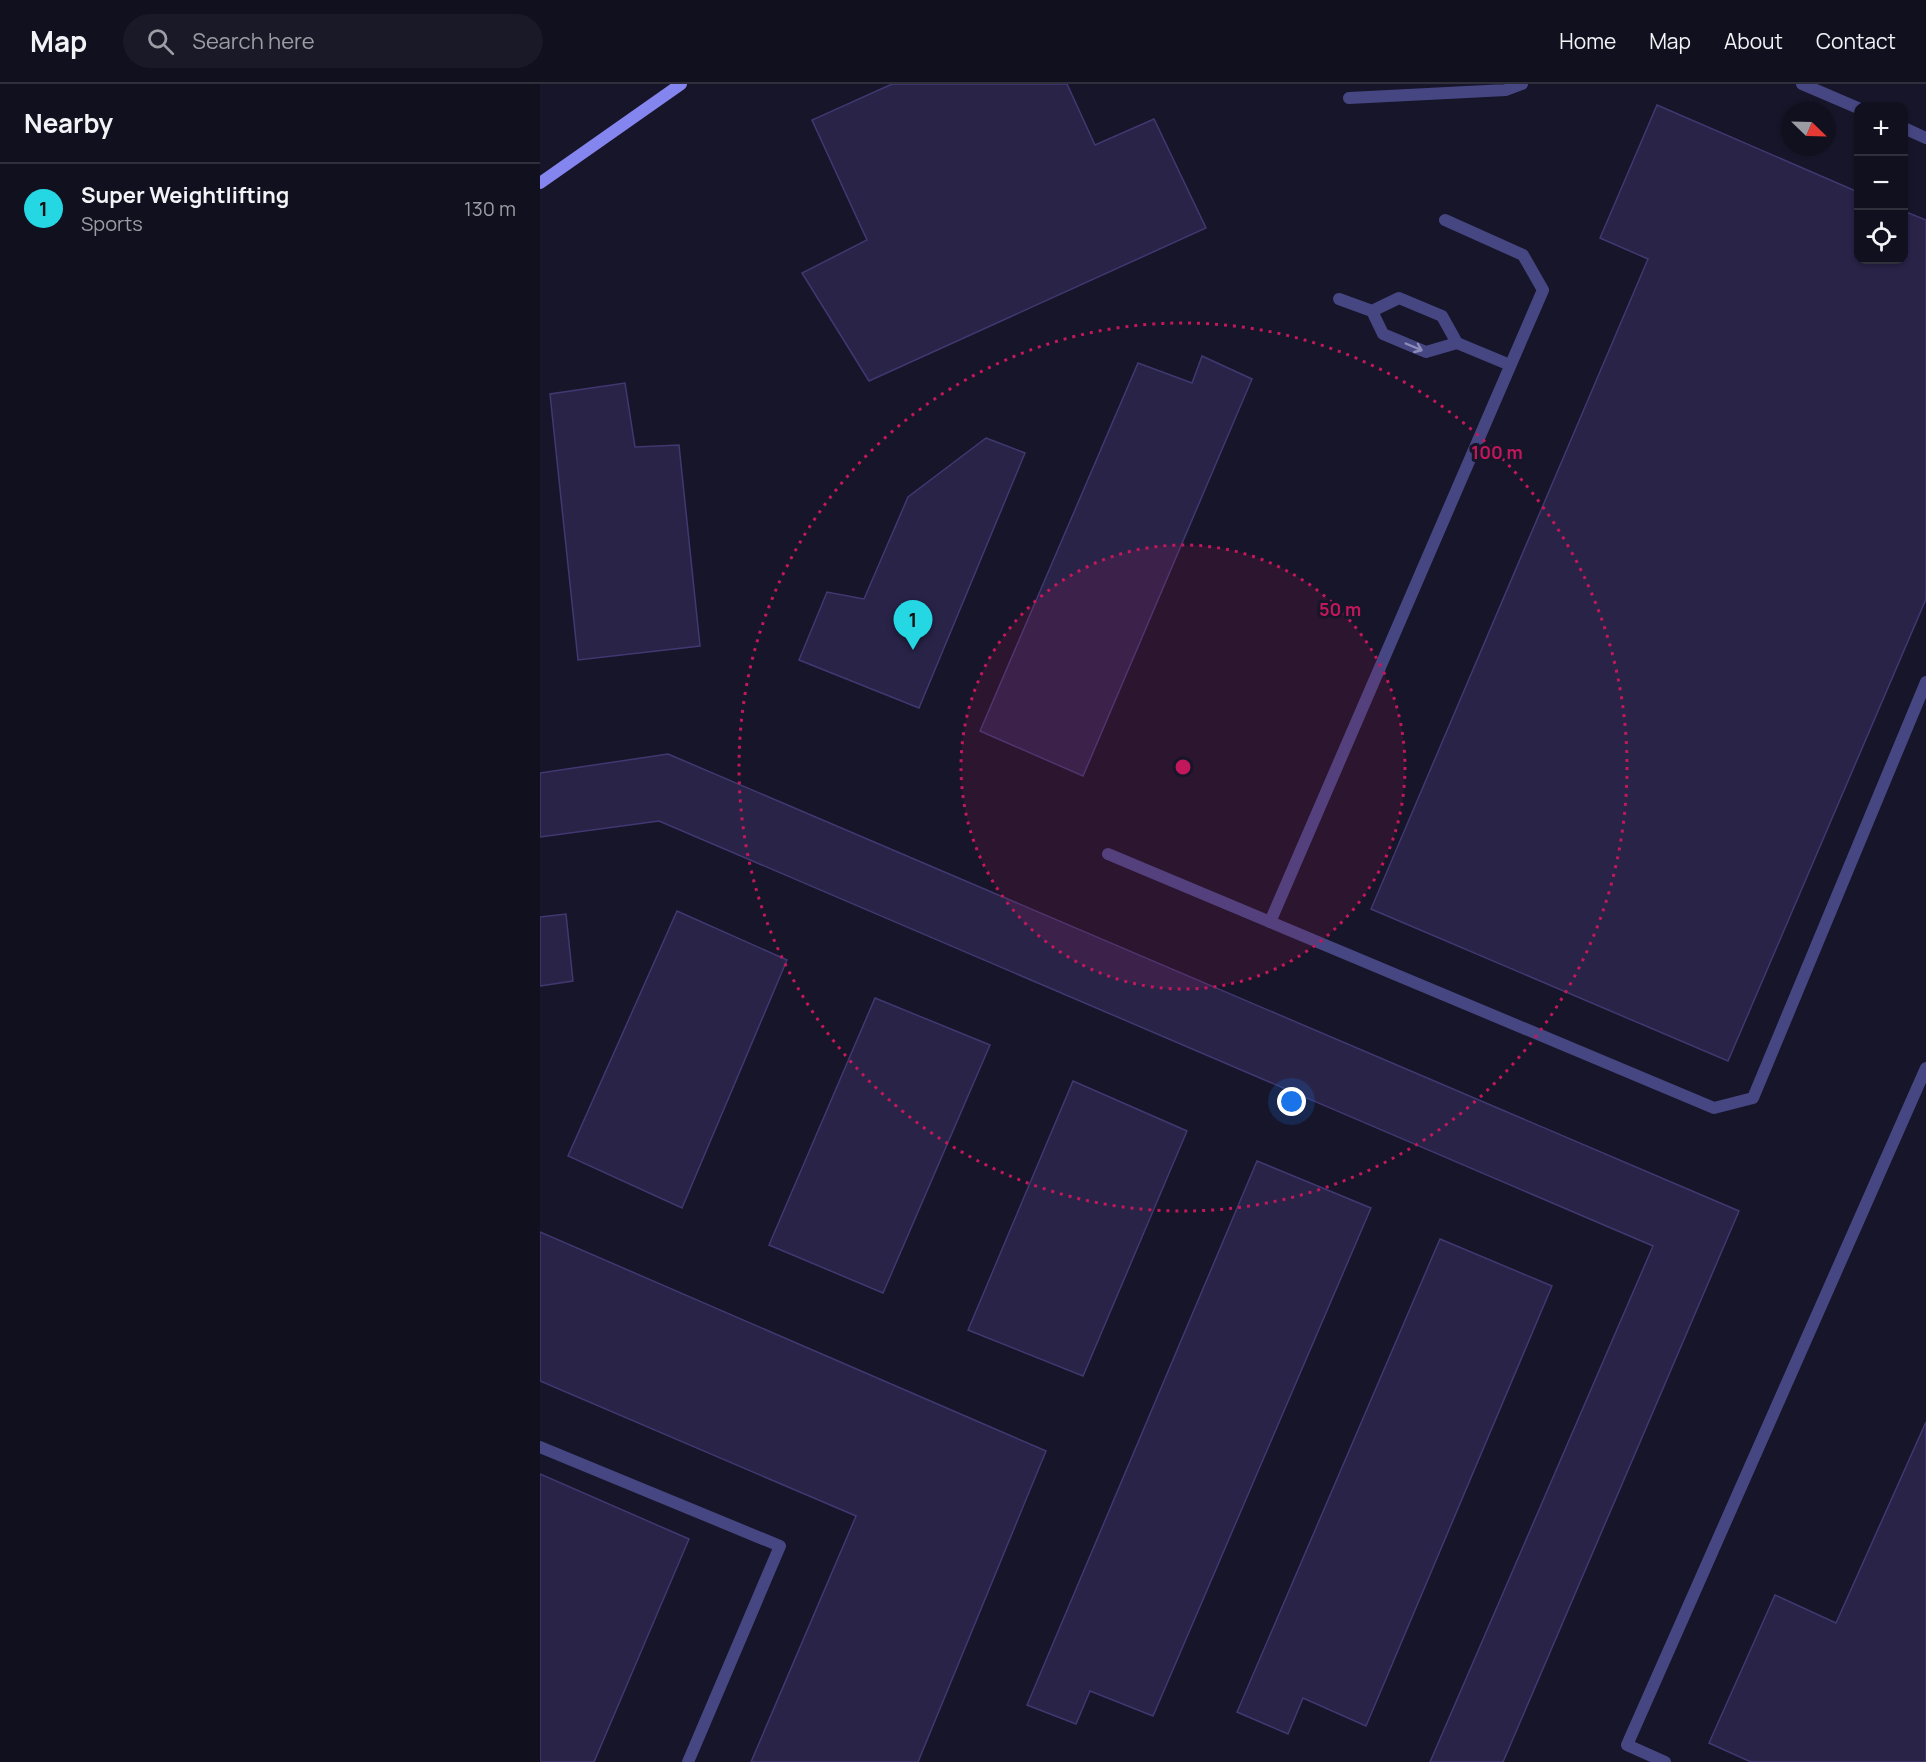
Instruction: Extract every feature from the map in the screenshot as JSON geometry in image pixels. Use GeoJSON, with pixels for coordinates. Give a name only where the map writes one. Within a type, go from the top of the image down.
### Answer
{"type":"FeatureCollection","features":[{"type":"Feature","properties":{"kind":"main road"},"geometry":{"type":"LineString","coordinates":[[540,183],[681,84]]}},
{"type":"Feature","properties":{"kind":"lane"},"geometry":{"type":"LineString","coordinates":[[1349,98],[1506,90],[1522,84]]}},
{"type":"Feature","properties":{"kind":"lane"},"geometry":{"type":"LineString","coordinates":[[1802,84],[1854,106]]}},
{"type":"Feature","properties":{"kind":"lane"},"geometry":{"type":"LineString","coordinates":[[1908,130],[1926,138]]}},
{"type":"Feature","properties":{"kind":"lane"},"geometry":{"type":"LineString","coordinates":[[1270,922],[1543,290],[1523,255],[1445,220]]}},
{"type":"Feature","properties":{"kind":"lane"},"geometry":{"type":"LineString","coordinates":[[1372,311],[1399,298],[1442,316],[1457,343],[1510,365]]}},
{"type":"Feature","properties":{"kind":"lane"},"geometry":{"type":"LineString","coordinates":[[1339,299],[1372,311],[1383,334],[1426,352],[1457,343]]}},
{"type":"Feature","properties":{"kind":"lane"},"geometry":{"type":"LineString","coordinates":[[1108,854],[1714,1108],[1753,1098],[1926,682]]}},
{"type":"Feature","properties":{"kind":"lane"},"geometry":{"type":"LineString","coordinates":[[1665,1762],[1627,1745],[1926,1068]]}},
{"type":"Feature","properties":{"kind":"lane"},"geometry":{"type":"LineString","coordinates":[[540,1447],[780,1546],[688,1762]]}},
{"type":"Feature","properties":{"kind":"building"},"geometry":{"type":"Polygon","coordinates":[[[892,84],[1067,84],[1095,145],[1154,119],[1206,228],[869,381],[802,273],[867,240],[812,120],[892,84]]]}},
{"type":"Feature","properties":{"kind":"building"},"geometry":{"type":"Polygon","coordinates":[[[1657,105],[1854,190],[1854,264],[1908,264],[1908,213],[1926,220],[1926,599],[1728,1061],[1371,909],[1648,259],[1600,238],[1657,105]]]}},
{"type":"Feature","properties":{"kind":"building"},"geometry":{"type":"Polygon","coordinates":[[[1202,356],[1252,379],[1083,776],[980,731],[1138,363],[1192,383],[1202,356]]]}},
{"type":"Feature","properties":{"kind":"building"},"geometry":{"type":"Polygon","coordinates":[[[625,383],[635,447],[679,445],[700,646],[578,660],[550,394],[625,383]]]}},
{"type":"Feature","properties":{"kind":"building"},"geometry":{"type":"Polygon","coordinates":[[[986,438],[1025,453],[919,708],[799,660],[827,592],[864,599],[908,497],[986,438]]]}},
{"type":"Feature","properties":{"kind":"building"},"geometry":{"type":"Polygon","coordinates":[[[668,754],[1739,1211],[1503,1762],[1430,1762],[1653,1246],[659,821],[540,837],[540,773],[668,754]]]}},
{"type":"Feature","properties":{"kind":"building"},"geometry":{"type":"Polygon","coordinates":[[[677,911],[787,960],[682,1208],[568,1156],[677,911]]]}},
{"type":"Feature","properties":{"kind":"building"},"geometry":{"type":"Polygon","coordinates":[[[566,914],[573,981],[540,986],[540,917],[566,914]]]}},
{"type":"Feature","properties":{"kind":"building"},"geometry":{"type":"Polygon","coordinates":[[[875,998],[990,1045],[883,1293],[769,1245],[875,998]]]}},
{"type":"Feature","properties":{"kind":"building"},"geometry":{"type":"Polygon","coordinates":[[[1073,1081],[1187,1131],[1083,1376],[968,1330],[1073,1081]]]}},
{"type":"Feature","properties":{"kind":"building"},"geometry":{"type":"Polygon","coordinates":[[[1257,1161],[1371,1208],[1153,1716],[1090,1691],[1076,1724],[1027,1705],[1257,1161]]]}},
{"type":"Feature","properties":{"kind":"building"},"geometry":{"type":"Polygon","coordinates":[[[540,1232],[1046,1451],[918,1762],[751,1762],[856,1516],[540,1381],[540,1232]]]}},
{"type":"Feature","properties":{"kind":"building"},"geometry":{"type":"Polygon","coordinates":[[[1440,1239],[1552,1286],[1366,1726],[1303,1698],[1288,1734],[1237,1712],[1440,1239]]]}},
{"type":"Feature","properties":{"kind":"building"},"geometry":{"type":"Polygon","coordinates":[[[1926,1422],[1926,1762],[1751,1762],[1709,1743],[1775,1595],[1836,1623],[1926,1422]]]}},
{"type":"Feature","properties":{"kind":"building"},"geometry":{"type":"Polygon","coordinates":[[[540,1474],[689,1539],[594,1762],[540,1762],[540,1474]]]}},
{"type":"Feature","properties":{"kind":"place","name":"Super Weightlifting"},"geometry":{"type":"Point","coordinates":[913,650]}}]}
